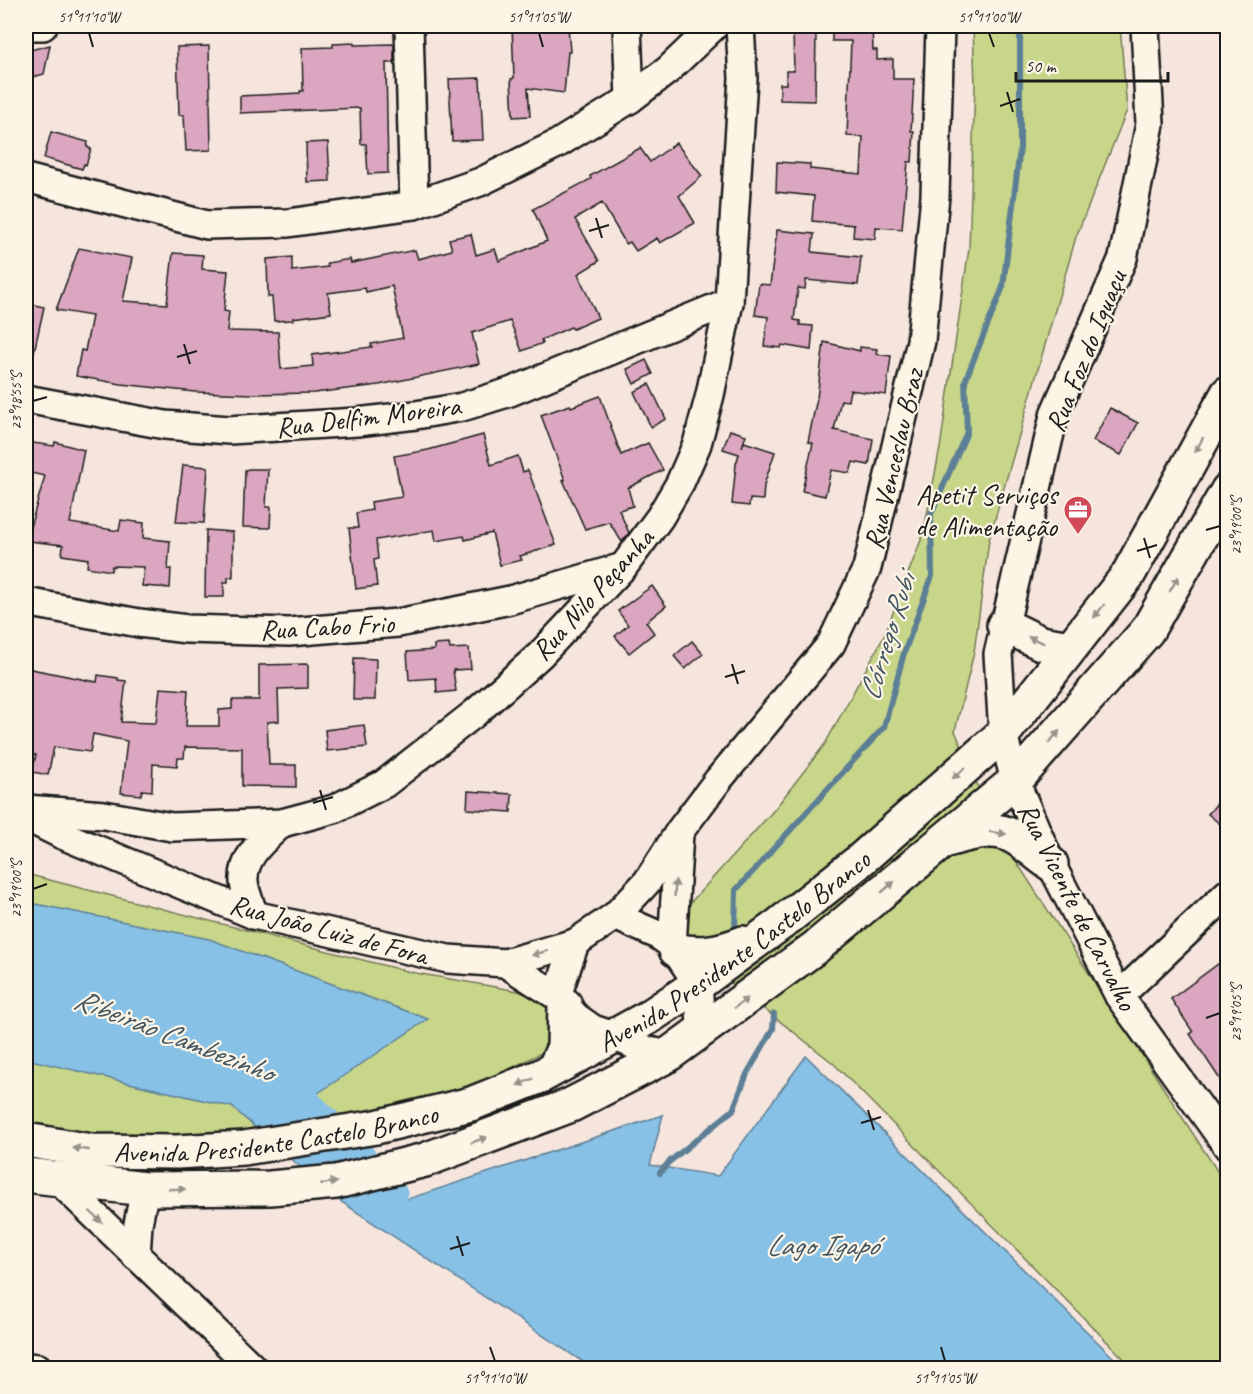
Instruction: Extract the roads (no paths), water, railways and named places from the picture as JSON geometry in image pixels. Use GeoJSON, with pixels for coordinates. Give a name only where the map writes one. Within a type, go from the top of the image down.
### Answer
{"type":"FeatureCollection","features":[{"type":"Feature","properties":{"kind":"main road","name":"Avenida Presidente Castelo Branco"},"geometry":{"type":"LineString","coordinates":[[26,1140],[91,1151],[177,1152],[244,1148],[376,1127],[471,1104],[542,1076],[649,1017],[780,924],[857,863],[1003,734],[1128,575],[1227,393]]}},
{"type":"Feature","properties":{"kind":"main road","name":"Avenida Presidente Castelo Branco"},"geometry":{"type":"LineString","coordinates":[[41,1176],[145,1189],[270,1188],[336,1182],[424,1160],[571,1105],[681,1047],[816,947],[1015,781],[1147,631],[1227,490]]}},
{"type":"Feature","properties":{"kind":"main road"},"geometry":{"type":"LineString","coordinates":[[1004,625],[1041,643],[1070,648]]}},
{"type":"Feature","properties":{"kind":"main road"},"geometry":{"type":"LineString","coordinates":[[942,842],[980,832],[1000,831],[1013,836],[1051,864]]}},
{"type":"Feature","properties":{"kind":"main road"},"geometry":{"type":"LineString","coordinates":[[674,947],[701,954],[728,949],[780,924]]}},
{"type":"Feature","properties":{"kind":"main road"},"geometry":{"type":"LineString","coordinates":[[555,1067],[564,1047],[561,1001]]}},
{"type":"Feature","properties":{"kind":"street"},"geometry":{"type":"LineString","coordinates":[[26,26],[43,26]]}},
{"type":"Feature","properties":{"kind":"street"},"geometry":{"type":"LineString","coordinates":[[409,26],[414,205]]}},
{"type":"Feature","properties":{"kind":"street"},"geometry":{"type":"LineString","coordinates":[[627,26],[630,99]]}},
{"type":"Feature","properties":{"kind":"street"},"geometry":{"type":"LineString","coordinates":[[26,178],[207,225],[288,223],[414,205],[480,182],[557,144],[630,99],[668,70],[714,26]]}},
{"type":"Feature","properties":{"kind":"street","name":"Rua Nilo Peçanha"},"geometry":{"type":"LineString","coordinates":[[282,824],[334,809],[384,784],[425,754],[540,656],[624,566],[660,517],[680,483],[697,444],[710,395],[729,302],[743,78],[740,26]]}},
{"type":"Feature","properties":{"kind":"street","name":"Rua Venceslau Braz"},"geometry":{"type":"LineString","coordinates":[[615,916],[647,882],[679,832],[719,779],[831,644],[867,568],[921,341],[935,196],[940,26]]}},
{"type":"Feature","properties":{"kind":"street","name":"Rua Foz do Iguaçu"},"geometry":{"type":"LineString","coordinates":[[1015,781],[1003,734],[999,654],[1055,412],[1123,258],[1150,124],[1145,26]]}},
{"type":"Feature","properties":{"kind":"street","name":"Rua Delfim Moreira"},"geometry":{"type":"LineString","coordinates":[[26,399],[165,424],[229,430],[357,422],[416,415],[462,407],[510,392],[729,302]]}},
{"type":"Feature","properties":{"kind":"street","name":"Rua Cabo Frio"},"geometry":{"type":"LineString","coordinates":[[26,602],[148,625],[187,629],[289,632],[398,623],[510,600],[624,566]]}},
{"type":"Feature","properties":{"kind":"street","name":"Rua Vicente de Carvalho"},"geometry":{"type":"LineString","coordinates":[[1015,781],[1051,864],[1119,996],[1227,1148]]}},
{"type":"Feature","properties":{"kind":"street"},"geometry":{"type":"LineString","coordinates":[[26,808],[104,815],[172,827],[282,824]]}},
{"type":"Feature","properties":{"kind":"street","name":"Rua João Luiz de Fora"},"geometry":{"type":"LineString","coordinates":[[26,817],[60,834],[254,915],[448,959],[505,963],[575,943]]}},
{"type":"Feature","properties":{"kind":"street"},"geometry":{"type":"LineString","coordinates":[[254,915],[244,882],[246,865],[256,846],[282,824]]}},
{"type":"Feature","properties":{"kind":"street"},"geometry":{"type":"LineString","coordinates":[[674,947],[679,832]]}},
{"type":"Feature","properties":{"kind":"street"},"geometry":{"type":"LineString","coordinates":[[1119,996],[1227,893]]}},
{"type":"Feature","properties":{"kind":"street"},"geometry":{"type":"LineString","coordinates":[[615,916],[658,935],[674,947],[698,984],[701,1023],[681,1047],[645,1050],[593,1029],[576,1017],[561,1001],[575,943],[615,916]]}},
{"type":"Feature","properties":{"kind":"street","name":"Rua João Luiz de Fora"},"geometry":{"type":"LineString","coordinates":[[505,963],[561,1001]]}},
{"type":"Feature","properties":{"kind":"street"},"geometry":{"type":"LineString","coordinates":[[41,1176],[136,1256],[253,1368]]}},
{"type":"Feature","properties":{"kind":"street"},"geometry":{"type":"LineString","coordinates":[[136,1256],[138,1224],[145,1189]]}},
{"type":"Feature","properties":{"kind":"street"},"geometry":{"type":"LineString","coordinates":[[26,1367],[38,1368]]}},
{"type":"Feature","properties":{"kind":"water","name":"Lago Igapó"},"geometry":{"type":"Polygon","coordinates":[[[26,902],[209,939],[428,1019],[293,1110],[408,1199],[663,1115],[650,1165],[718,1176],[806,1056],[1124,1368],[592,1368],[337,1199],[232,1107],[26,1059],[26,902]]]}},
{"type":"Feature","properties":{"kind":"waterway","name":"Córrego Rubi"},"geometry":{"type":"LineString","coordinates":[[735,932],[736,890],[884,727],[904,653],[932,576],[931,514],[967,432],[965,381],[1003,287],[1020,148],[1020,26]]}},
{"type":"Feature","properties":{"kind":"waterway","name":"Córrego Rubi"},"geometry":{"type":"LineString","coordinates":[[660,1173],[669,1162],[733,1110],[747,1074],[773,1029],[774,1014]]}},
{"type":"Feature","properties":{"kind":"waterway","name":"Ribeirão Cambezinho"},"geometry":{"type":"LineString","coordinates":[[272,1069],[284,1074],[307,1108],[348,1147],[390,1196]]}},
{"type":"Feature","properties":{"kind":"place","name":"Apetit Serviços de Alimentação"},"geometry":{"type":"Point","coordinates":[1078,536]}}]}
